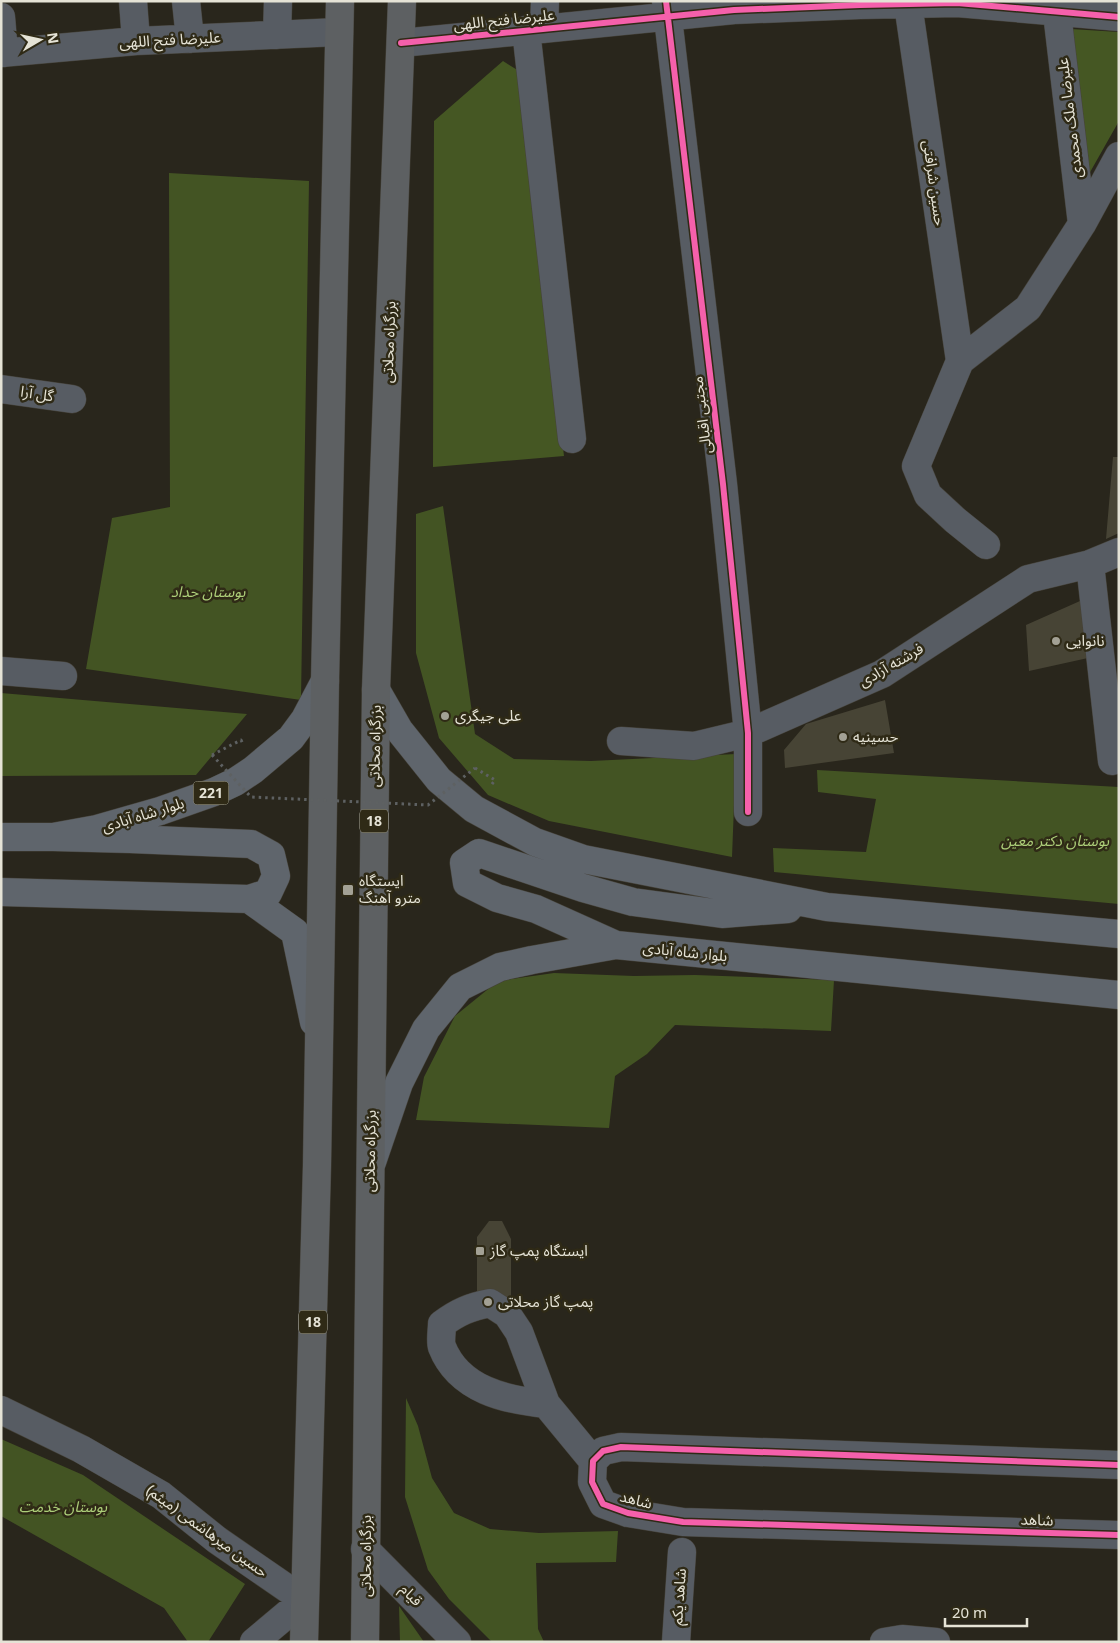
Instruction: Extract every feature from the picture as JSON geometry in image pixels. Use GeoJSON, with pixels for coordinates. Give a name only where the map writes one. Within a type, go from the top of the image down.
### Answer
{"type":"FeatureCollection","features":[{"type":"Feature","properties":{"kind":"highway","name":"18"},"geometry":{"type":"LineString","coordinates":[[304,1642],[318,1165],[324,681],[340,1]]}},
{"type":"Feature","properties":{"kind":"highway","name":"بزرگراه محلاتی"},"geometry":{"type":"LineString","coordinates":[[365,1642],[376,690],[402,1]]}},
{"type":"Feature","properties":{"kind":"main road","name":"بلوار شاه آبادی"},"geometry":{"type":"LineString","coordinates":[[1,837],[52,837],[127,822],[192,800],[235,782],[254,770],[291,738],[305,719],[324,681]]}},
{"type":"Feature","properties":{"kind":"main road"},"geometry":{"type":"LineString","coordinates":[[376,690],[398,730],[439,780],[474,809],[535,842],[583,858],[827,907],[1119,934]]}},
{"type":"Feature","properties":{"kind":"main road","name":"221"},"geometry":{"type":"LineString","coordinates":[[52,837],[250,844],[271,855],[276,876],[268,893],[249,899]]}},
{"type":"Feature","properties":{"kind":"main road"},"geometry":{"type":"LineString","coordinates":[[616,944],[536,910],[497,898],[467,883],[464,864],[479,853],[583,888],[633,902],[722,914],[827,907]]}},
{"type":"Feature","properties":{"kind":"main road"},"geometry":{"type":"LineString","coordinates":[[1,892],[249,899],[295,932],[319,1044]]}},
{"type":"Feature","properties":{"kind":"main road","name":"بلوار شاه آبادی"},"geometry":{"type":"LineString","coordinates":[[370,1168],[399,1083],[426,1029],[460,987],[500,967],[616,944],[1119,995]]}},
{"type":"Feature","properties":{"kind":"street"},"geometry":{"type":"LineString","coordinates":[[133,1],[136,41]]}},
{"type":"Feature","properties":{"kind":"street"},"geometry":{"type":"LineString","coordinates":[[186,1],[190,39]]}},
{"type":"Feature","properties":{"kind":"street"},"geometry":{"type":"LineString","coordinates":[[277,34],[278,1]]}},
{"type":"Feature","properties":{"kind":"street"},"geometry":{"type":"LineString","coordinates":[[545,1],[535,30],[572,439]]}},
{"type":"Feature","properties":{"kind":"street","name":"علیرضا فتح‌ اللهی"},"geometry":{"type":"LineString","coordinates":[[400,43],[535,30],[666,9],[734,10],[860,3],[957,3],[1119,17]]}},
{"type":"Feature","properties":{"kind":"street","name":"حسین شرافتی"},"geometry":{"type":"LineString","coordinates":[[908,4],[960,361]]}},
{"type":"Feature","properties":{"kind":"street","name":"مجتبی اقبالی"},"geometry":{"type":"LineString","coordinates":[[666,9],[724,484],[748,733],[748,812]]}},
{"type":"Feature","properties":{"kind":"street","name":"علیرضا ملک محمدی"},"geometry":{"type":"LineString","coordinates":[[1057,13],[1082,224]]}},
{"type":"Feature","properties":{"kind":"street"},"geometry":{"type":"LineString","coordinates":[[1,18],[3,53]]}},
{"type":"Feature","properties":{"kind":"street","name":"علیرضا فتح اللهی"},"geometry":{"type":"LineString","coordinates":[[3,53],[136,41],[338,32]]}},
{"type":"Feature","properties":{"kind":"street","name":"علیرضا ملک محمدی"},"geometry":{"type":"LineString","coordinates":[[986,545],[928,495],[916,466],[960,361],[1028,308],[1082,224],[1119,156]]}},
{"type":"Feature","properties":{"kind":"street","name":"گل آرا"},"geometry":{"type":"LineString","coordinates":[[1,389],[72,399]]}},
{"type":"Feature","properties":{"kind":"street","name":"فرشته آزادی"},"geometry":{"type":"LineString","coordinates":[[621,741],[694,746],[748,733],[882,674],[1028,579],[1090,564],[1119,552]]}},
{"type":"Feature","properties":{"kind":"street"},"geometry":{"type":"LineString","coordinates":[[1090,564],[1112,761]]}},
{"type":"Feature","properties":{"kind":"street"},"geometry":{"type":"LineString","coordinates":[[1,671],[63,676]]}},
{"type":"Feature","properties":{"kind":"street"},"geometry":{"type":"LineString","coordinates":[[546,1404],[593,1460],[603,1452],[621,1447],[1119,1465]]}},
{"type":"Feature","properties":{"kind":"street","name":"حسین میرهاشمی (میثم)"},"geometry":{"type":"LineString","coordinates":[[1,1410],[81,1449],[161,1495],[217,1540],[304,1600]]}},
{"type":"Feature","properties":{"kind":"street","name":"شاهد"},"geometry":{"type":"LineString","coordinates":[[593,1460],[592,1482],[603,1504],[628,1512],[683,1522],[1119,1535]]}},
{"type":"Feature","properties":{"kind":"street","name":"قیام"},"geometry":{"type":"LineString","coordinates":[[365,1549],[457,1642]]}},
{"type":"Feature","properties":{"kind":"street","name":"شاهد یکم"},"geometry":{"type":"LineString","coordinates":[[676,1642],[682,1552]]}},
{"type":"Feature","properties":{"kind":"street"},"geometry":{"type":"LineString","coordinates":[[254,1642],[304,1600]]}},
{"type":"Feature","properties":{"kind":"street"},"geometry":{"type":"LineString","coordinates":[[884,1641],[902,1639],[936,1642]]}},
{"type":"Feature","properties":{"kind":"path"},"geometry":{"type":"LineString","coordinates":[[241,740],[212,755],[251,797],[428,805],[475,768],[495,780]]}},
{"type":"Feature","properties":{"kind":"green space"},"geometry":{"type":"Polygon","coordinates":[[[1071,29],[1119,32],[1119,121],[1089,174],[1071,29]]]}},
{"type":"Feature","properties":{"kind":"green space"},"geometry":{"type":"Polygon","coordinates":[[[503,61],[519,71],[564,456],[433,467],[434,121],[503,61]]]}},
{"type":"Feature","properties":{"kind":"green space","name":"بوستان حداد"},"geometry":{"type":"Polygon","coordinates":[[[169,173],[309,181],[301,700],[86,669],[112,518],[170,507],[169,173]]]}},
{"type":"Feature","properties":{"kind":"green space"},"geometry":{"type":"Polygon","coordinates":[[[443,506],[475,734],[514,759],[591,761],[736,754],[732,857],[549,821],[488,795],[439,738],[416,653],[416,514],[443,506]]]}},
{"type":"Feature","properties":{"kind":"green space"},"geometry":{"type":"Polygon","coordinates":[[[1,693],[247,714],[196,775],[1,776],[1,693]]]}},
{"type":"Feature","properties":{"kind":"green space","name":"بوستان دکتر معین"},"geometry":{"type":"Polygon","coordinates":[[[817,770],[1119,787],[1119,904],[774,872],[773,848],[866,852],[876,799],[818,792],[817,770]]]}},
{"type":"Feature","properties":{"kind":"green space"},"geometry":{"type":"Polygon","coordinates":[[[554,973],[634,976],[695,975],[834,980],[831,1031],[675,1025],[647,1054],[615,1076],[609,1128],[416,1120],[424,1077],[455,1016],[498,981],[554,973]]]}},
{"type":"Feature","properties":{"kind":"green space"},"geometry":{"type":"Polygon","coordinates":[[[406,1398],[418,1426],[432,1478],[454,1513],[490,1529],[539,1533],[618,1531],[616,1562],[536,1563],[538,1629],[544,1642],[492,1642],[449,1599],[428,1570],[405,1497],[406,1398]]]}},
{"type":"Feature","properties":{"kind":"green space","name":"بوستان خدمت"},"geometry":{"type":"Polygon","coordinates":[[[1,1439],[83,1475],[245,1584],[208,1642],[188,1642],[164,1608],[1,1516],[1,1439]]]}},
{"type":"Feature","properties":{"kind":"green space"},"geometry":{"type":"Polygon","coordinates":[[[399,1606],[424,1642],[400,1642],[399,1606]]]}},
{"type":"Feature","properties":{"kind":"building"},"geometry":{"type":"Polygon","coordinates":[[[1113,457],[1119,457],[1119,533],[1106,539],[1113,457]]]}},
{"type":"Feature","properties":{"kind":"building","name":"نانوایی"},"geometry":{"type":"Polygon","coordinates":[[[1080,601],[1088,658],[1029,671],[1026,625],[1080,601]]]}},
{"type":"Feature","properties":{"kind":"building","name":"حسینیه"},"geometry":{"type":"Polygon","coordinates":[[[885,700],[894,753],[785,768],[784,750],[806,724],[885,700]]]}},
{"type":"Feature","properties":{"kind":"building"},"geometry":{"type":"Polygon","coordinates":[[[489,1221],[502,1221],[511,1239],[511,1311],[477,1312],[477,1237],[489,1221]]]}},
{"type":"Feature","properties":{"kind":"cycle path"},"geometry":{"type":"LineString","coordinates":[[666,1],[723,484],[748,733],[748,812]]}},
{"type":"Feature","properties":{"kind":"cycle path"},"geometry":{"type":"LineString","coordinates":[[401,43],[734,10],[860,5],[957,3],[1119,17]]}},
{"type":"Feature","properties":{"kind":"cycle path"},"geometry":{"type":"LineString","coordinates":[[1119,1465],[621,1447],[603,1451],[593,1461],[592,1482],[603,1504],[628,1513],[683,1522],[1119,1535]]}},
{"type":"Feature","properties":{"kind":"place","name":"نانوایی"},"geometry":{"type":"Point","coordinates":[1056,641]}},
{"type":"Feature","properties":{"kind":"place","name":"علی جیگری"},"geometry":{"type":"Point","coordinates":[445,716]}},
{"type":"Feature","properties":{"kind":"place","name":"حسینیه"},"geometry":{"type":"Point","coordinates":[843,737]}},
{"type":"Feature","properties":{"kind":"place","name":"ایستگاه مترو آهنگ"},"geometry":{"type":"Point","coordinates":[348,890]}},
{"type":"Feature","properties":{"kind":"place","name":"ایستگاه پمپ گاز"},"geometry":{"type":"Point","coordinates":[480,1251]}},
{"type":"Feature","properties":{"kind":"place","name":"پمپ گاز محلاتی"},"geometry":{"type":"Point","coordinates":[488,1302]}}]}
